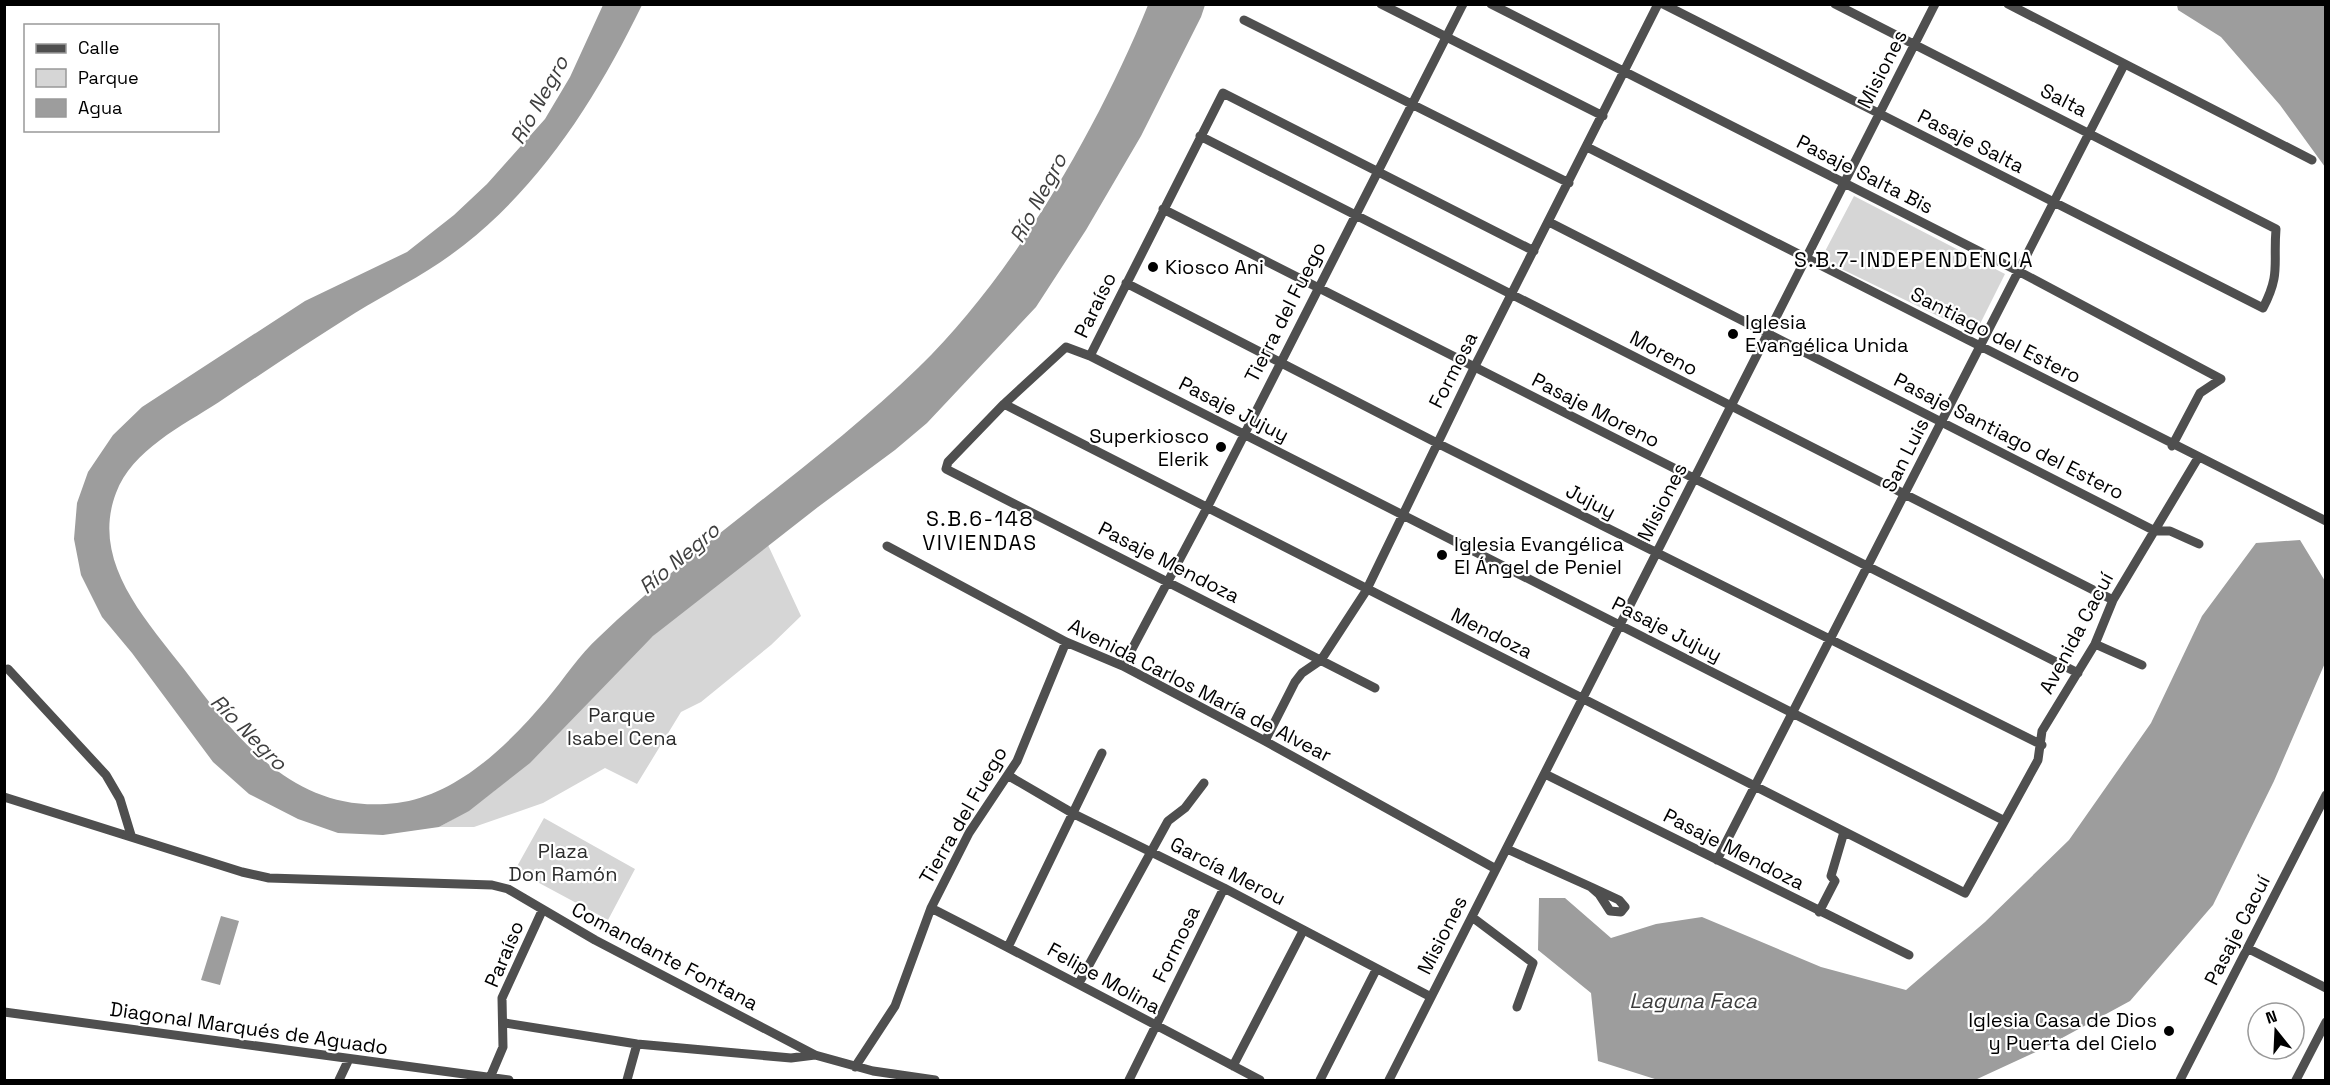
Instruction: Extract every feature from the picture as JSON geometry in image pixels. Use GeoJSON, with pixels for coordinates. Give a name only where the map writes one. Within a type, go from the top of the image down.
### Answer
{"type":"FeatureCollection","features":[{"type":"Feature","properties":{"kind":"street"},"geometry":{"type":"LineString","coordinates":[[1381,4],[1603,116]]}},
{"type":"Feature","properties":{"kind":"street","name":"Tierra del Fuego"},"geometry":{"type":"LineString","coordinates":[[1123,666],[1208,506],[1463,4]]}},
{"type":"Feature","properties":{"kind":"street","name":"Pasaje Salta Bis"},"geometry":{"type":"LineString","coordinates":[[1491,4],[2018,271],[2221,378],[2200,393],[2172,446]]}},
{"type":"Feature","properties":{"kind":"street","name":"Formosa"},"geometry":{"type":"LineString","coordinates":[[1265,741],[1295,682],[1302,673],[1321,660],[1366,591],[1474,368],[1660,4]]}},
{"type":"Feature","properties":{"kind":"street","name":"Pasaje Salta"},"geometry":{"type":"LineString","coordinates":[[1660,4],[2263,308]]}},
{"type":"Feature","properties":{"kind":"street","name":"Salta"},"geometry":{"type":"LineString","coordinates":[[1835,4],[2276,229],[2275,247],[2278,270],[2273,289],[2263,308]]}},
{"type":"Feature","properties":{"kind":"street","name":"Misiones"},"geometry":{"type":"LineString","coordinates":[[1389,1080],[1935,4]]}},
{"type":"Feature","properties":{"kind":"street"},"geometry":{"type":"LineString","coordinates":[[2008,4],[2312,160]]}},
{"type":"Feature","properties":{"kind":"street"},"geometry":{"type":"LineString","coordinates":[[1244,20],[1569,183]]}},
{"type":"Feature","properties":{"kind":"street","name":"San Luis"},"geometry":{"type":"LineString","coordinates":[[1717,860],[2124,65]]}},
{"type":"Feature","properties":{"kind":"street","name":"Paraíso"},"geometry":{"type":"LineString","coordinates":[[946,469],[956,452],[1066,347],[1090,356],[1222,93],[1377,171]]}},
{"type":"Feature","properties":{"kind":"street","name":"Moreno"},"geometry":{"type":"LineString","coordinates":[[1200,136],[1512,294],[1730,408],[2113,600]]}},
{"type":"Feature","properties":{"kind":"street","name":"Santiago del Estero"},"geometry":{"type":"LineString","coordinates":[[1587,147],[2172,446],[2325,521]]}},
{"type":"Feature","properties":{"kind":"street"},"geometry":{"type":"LineString","coordinates":[[1377,171],[1534,251]]}},
{"type":"Feature","properties":{"kind":"street","name":"Pasaje Moreno"},"geometry":{"type":"LineString","coordinates":[[1163,209],[2078,673]]}},
{"type":"Feature","properties":{"kind":"street","name":"Pasaje Santiago del Estero"},"geometry":{"type":"LineString","coordinates":[[1549,222],[2155,531],[2170,531],[2199,544]]}},
{"type":"Feature","properties":{"kind":"street","name":"Jujuy"},"geometry":{"type":"LineString","coordinates":[[1126,283],[1656,554],[2042,745]]}},
{"type":"Feature","properties":{"kind":"street","name":"Pasaje Jujuy"},"geometry":{"type":"LineString","coordinates":[[1090,356],[2003,820]]}},
{"type":"Feature","properties":{"kind":"street","name":"Mendoza"},"geometry":{"type":"LineString","coordinates":[[1004,404],[1208,506],[1366,591],[1965,893]]}},
{"type":"Feature","properties":{"kind":"street","name":"Avenida Cacuí"},"geometry":{"type":"LineString","coordinates":[[1965,893],[2003,820],[2038,760],[2042,745],[2042,731],[2095,644],[2113,600],[2198,458]]}},
{"type":"Feature","properties":{"kind":"street","name":"Pasaje Mendoza"},"geometry":{"type":"LineString","coordinates":[[946,469],[1375,688]]}},
{"type":"Feature","properties":{"kind":"street","name":"Avenida Carlos María de Alvear"},"geometry":{"type":"LineString","coordinates":[[886,546],[1066,642],[1123,666],[1265,741],[1496,869]]}},
{"type":"Feature","properties":{"kind":"street","name":"Tierra del Fuego"},"geometry":{"type":"LineString","coordinates":[[855,1067],[895,1006],[931,908],[969,833],[1009,776],[1066,642]]}},
{"type":"Feature","properties":{"kind":"street"},"geometry":{"type":"LineString","coordinates":[[2095,644],[2142,666]]}},
{"type":"Feature","properties":{"kind":"street"},"geometry":{"type":"LineString","coordinates":[[8,669],[106,775],[120,799],[131,835]]}},
{"type":"Feature","properties":{"kind":"street"},"geometry":{"type":"LineString","coordinates":[[1008,947],[1102,753]]}},
{"type":"Feature","properties":{"kind":"street","name":"Pasaje Mendoza"},"geometry":{"type":"LineString","coordinates":[[1545,774],[1909,955]]}},
{"type":"Feature","properties":{"kind":"street","name":"García Merou"},"geometry":{"type":"LineString","coordinates":[[1009,776],[1074,814],[1224,888],[1431,997]]}},
{"type":"Feature","properties":{"kind":"street"},"geometry":{"type":"LineString","coordinates":[[1079,983],[1168,821],[1185,808],[1204,783]]}},
{"type":"Feature","properties":{"kind":"street","name":"Pasaje Cacuí"},"geometry":{"type":"LineString","coordinates":[[2180,1080],[2249,949],[2325,795]]}},
{"type":"Feature","properties":{"kind":"street","name":"Comandante Fontana"},"geometry":{"type":"LineString","coordinates":[[4,797],[131,835],[242,872],[269,878],[429,882],[492,885],[508,889],[542,911],[815,1055]]}},
{"type":"Feature","properties":{"kind":"street"},"geometry":{"type":"LineString","coordinates":[[1819,912],[1835,881],[1831,876],[1844,832]]}},
{"type":"Feature","properties":{"kind":"street"},"geometry":{"type":"LineString","coordinates":[[1507,849],[1591,887]]}},
{"type":"Feature","properties":{"kind":"street","name":"Formosa"},"geometry":{"type":"LineString","coordinates":[[1130,1080],[1224,888]]}},
{"type":"Feature","properties":{"kind":"street","name":"Felipe Molina"},"geometry":{"type":"LineString","coordinates":[[931,908],[1079,983],[1156,1027],[1260,1080]]}},
{"type":"Feature","properties":{"kind":"street","name":"Paraíso"},"geometry":{"type":"LineString","coordinates":[[489,1079],[503,1047],[502,998],[542,911]]}},
{"type":"Feature","properties":{"kind":"street"},"geometry":{"type":"LineString","coordinates":[[1472,917],[1533,963],[1517,1007]]}},
{"type":"Feature","properties":{"kind":"street"},"geometry":{"type":"LineString","coordinates":[[1233,1066],[1303,931]]}},
{"type":"Feature","properties":{"kind":"street"},"geometry":{"type":"LineString","coordinates":[[2249,949],[2325,988]]}},
{"type":"Feature","properties":{"kind":"street"},"geometry":{"type":"LineString","coordinates":[[1320,1080],[1376,970]]}},
{"type":"Feature","properties":{"kind":"street","name":"Diagonal Marqués de Aguado"},"geometry":{"type":"LineString","coordinates":[[4,1012],[348,1061],[509,1080]]}},
{"type":"Feature","properties":{"kind":"street"},"geometry":{"type":"LineString","coordinates":[[2296,1080],[2325,1022]]}},
{"type":"Feature","properties":{"kind":"street"},"geometry":{"type":"LineString","coordinates":[[504,1023],[637,1044],[791,1058],[815,1055],[855,1067],[872,1076],[935,1080]]}},
{"type":"Feature","properties":{"kind":"street"},"geometry":{"type":"LineString","coordinates":[[627,1080],[637,1044]]}},
{"type":"Feature","properties":{"kind":"street"},"geometry":{"type":"LineString","coordinates":[[339,1080],[348,1061]]}},
{"type":"Feature","properties":{"kind":"green space"},"geometry":{"type":"Polygon","coordinates":[[[1854,196],[2005,274],[1975,334],[1821,259],[1854,196]]]}},
{"type":"Feature","properties":{"kind":"green space","name":"Parque Isabel Cena"},"geometry":{"type":"Polygon","coordinates":[[[768,545],[801,616],[771,645],[701,702],[681,712],[637,784],[605,768],[543,803],[474,827],[439,827],[499,787],[552,739],[653,636],[768,545]]]}},
{"type":"Feature","properties":{"kind":"green space","name":"Plaza Don Ramón"},"geometry":{"type":"Polygon","coordinates":[[[544,818],[635,869],[608,920],[515,870],[544,818]]]}},
{"type":"Feature","properties":{"kind":"water"},"geometry":{"type":"Polygon","coordinates":[[[603,5],[642,5],[607,72],[587,104],[544,165],[519,194],[493,220],[438,264],[355,313],[160,440],[134,464],[116,493],[110,519],[111,544],[117,568],[142,614],[210,703],[253,750],[277,770],[303,787],[331,798],[362,804],[397,803],[419,798],[441,790],[461,778],[499,750],[532,716],[599,637],[678,568],[841,436],[919,367],[988,289],[1051,197],[1105,100],[1148,5],[1205,5],[1141,136],[1086,230],[1036,307],[927,423],[653,636],[530,763],[469,811],[439,827],[383,835],[338,833],[298,819],[249,794],[213,762],[132,653],[102,617],[81,575],[74,539],[77,503],[88,472],[113,435],[142,407],[305,301],[407,252],[454,215],[487,184],[545,119],[570,77],[603,5]]]}},
{"type":"Feature","properties":{"kind":"water"},"geometry":{"type":"Polygon","coordinates":[[[2177,5],[2325,5],[2325,167],[2280,105],[2221,37],[2178,10],[2177,5]]]}},
{"type":"Feature","properties":{"kind":"water","name":"Laguna Faca"},"geometry":{"type":"Polygon","coordinates":[[[2300,540],[2325,581],[2325,663],[2274,781],[2213,905],[2130,1001],[2040,1050],[1975,1080],[1658,1080],[1598,1061],[1591,993],[1538,950],[1539,898],[1565,898],[1611,938],[1656,924],[1702,917],[1821,967],[1906,990],[1985,922],[2069,840],[2151,723],[2202,616],[2256,543],[2300,540]]]}},
{"type":"Feature","properties":{"kind":"water"},"geometry":{"type":"Polygon","coordinates":[[[221,916],[239,921],[220,985],[201,980],[221,916]]]}},
{"type":"Feature","properties":{"kind":"place","name":"Kiosco Ani"},"geometry":{"type":"Point","coordinates":[1153,267]}},
{"type":"Feature","properties":{"kind":"place","name":"Iglesia Evangélica Unida"},"geometry":{"type":"Point","coordinates":[1733,334]}},
{"type":"Feature","properties":{"kind":"place","name":"Superkiosco Elerik"},"geometry":{"type":"Point","coordinates":[1221,447]}},
{"type":"Feature","properties":{"kind":"place","name":"Iglesia Evangélica El Ángel de Peniel"},"geometry":{"type":"Point","coordinates":[1442,555]}},
{"type":"Feature","properties":{"kind":"place","name":"Iglesia Casa de Dios y Puerta del Cielo"},"geometry":{"type":"Point","coordinates":[2169,1031]}},
{"type":"Feature","properties":{"kind":"district","name":"S.B.7-INDEPENDENCIA"},"geometry":{"type":"Point","coordinates":[1914,259]}},
{"type":"Feature","properties":{"kind":"district","name":"S.B.6-148 VIVIENDAS"},"geometry":{"type":"Point","coordinates":[980,530]}},
{"type":"Feature","properties":{"kind":"water label","name":"Río Negro"},"geometry":{"type":"Point","coordinates":[539,100]}},
{"type":"Feature","properties":{"kind":"water label","name":"Río Negro"},"geometry":{"type":"Point","coordinates":[1038,198]}},
{"type":"Feature","properties":{"kind":"water label","name":"Río Negro"},"geometry":{"type":"Point","coordinates":[679,558]}},
{"type":"Feature","properties":{"kind":"water label","name":"Río Negro"},"geometry":{"type":"Point","coordinates":[249,732]}}]}
